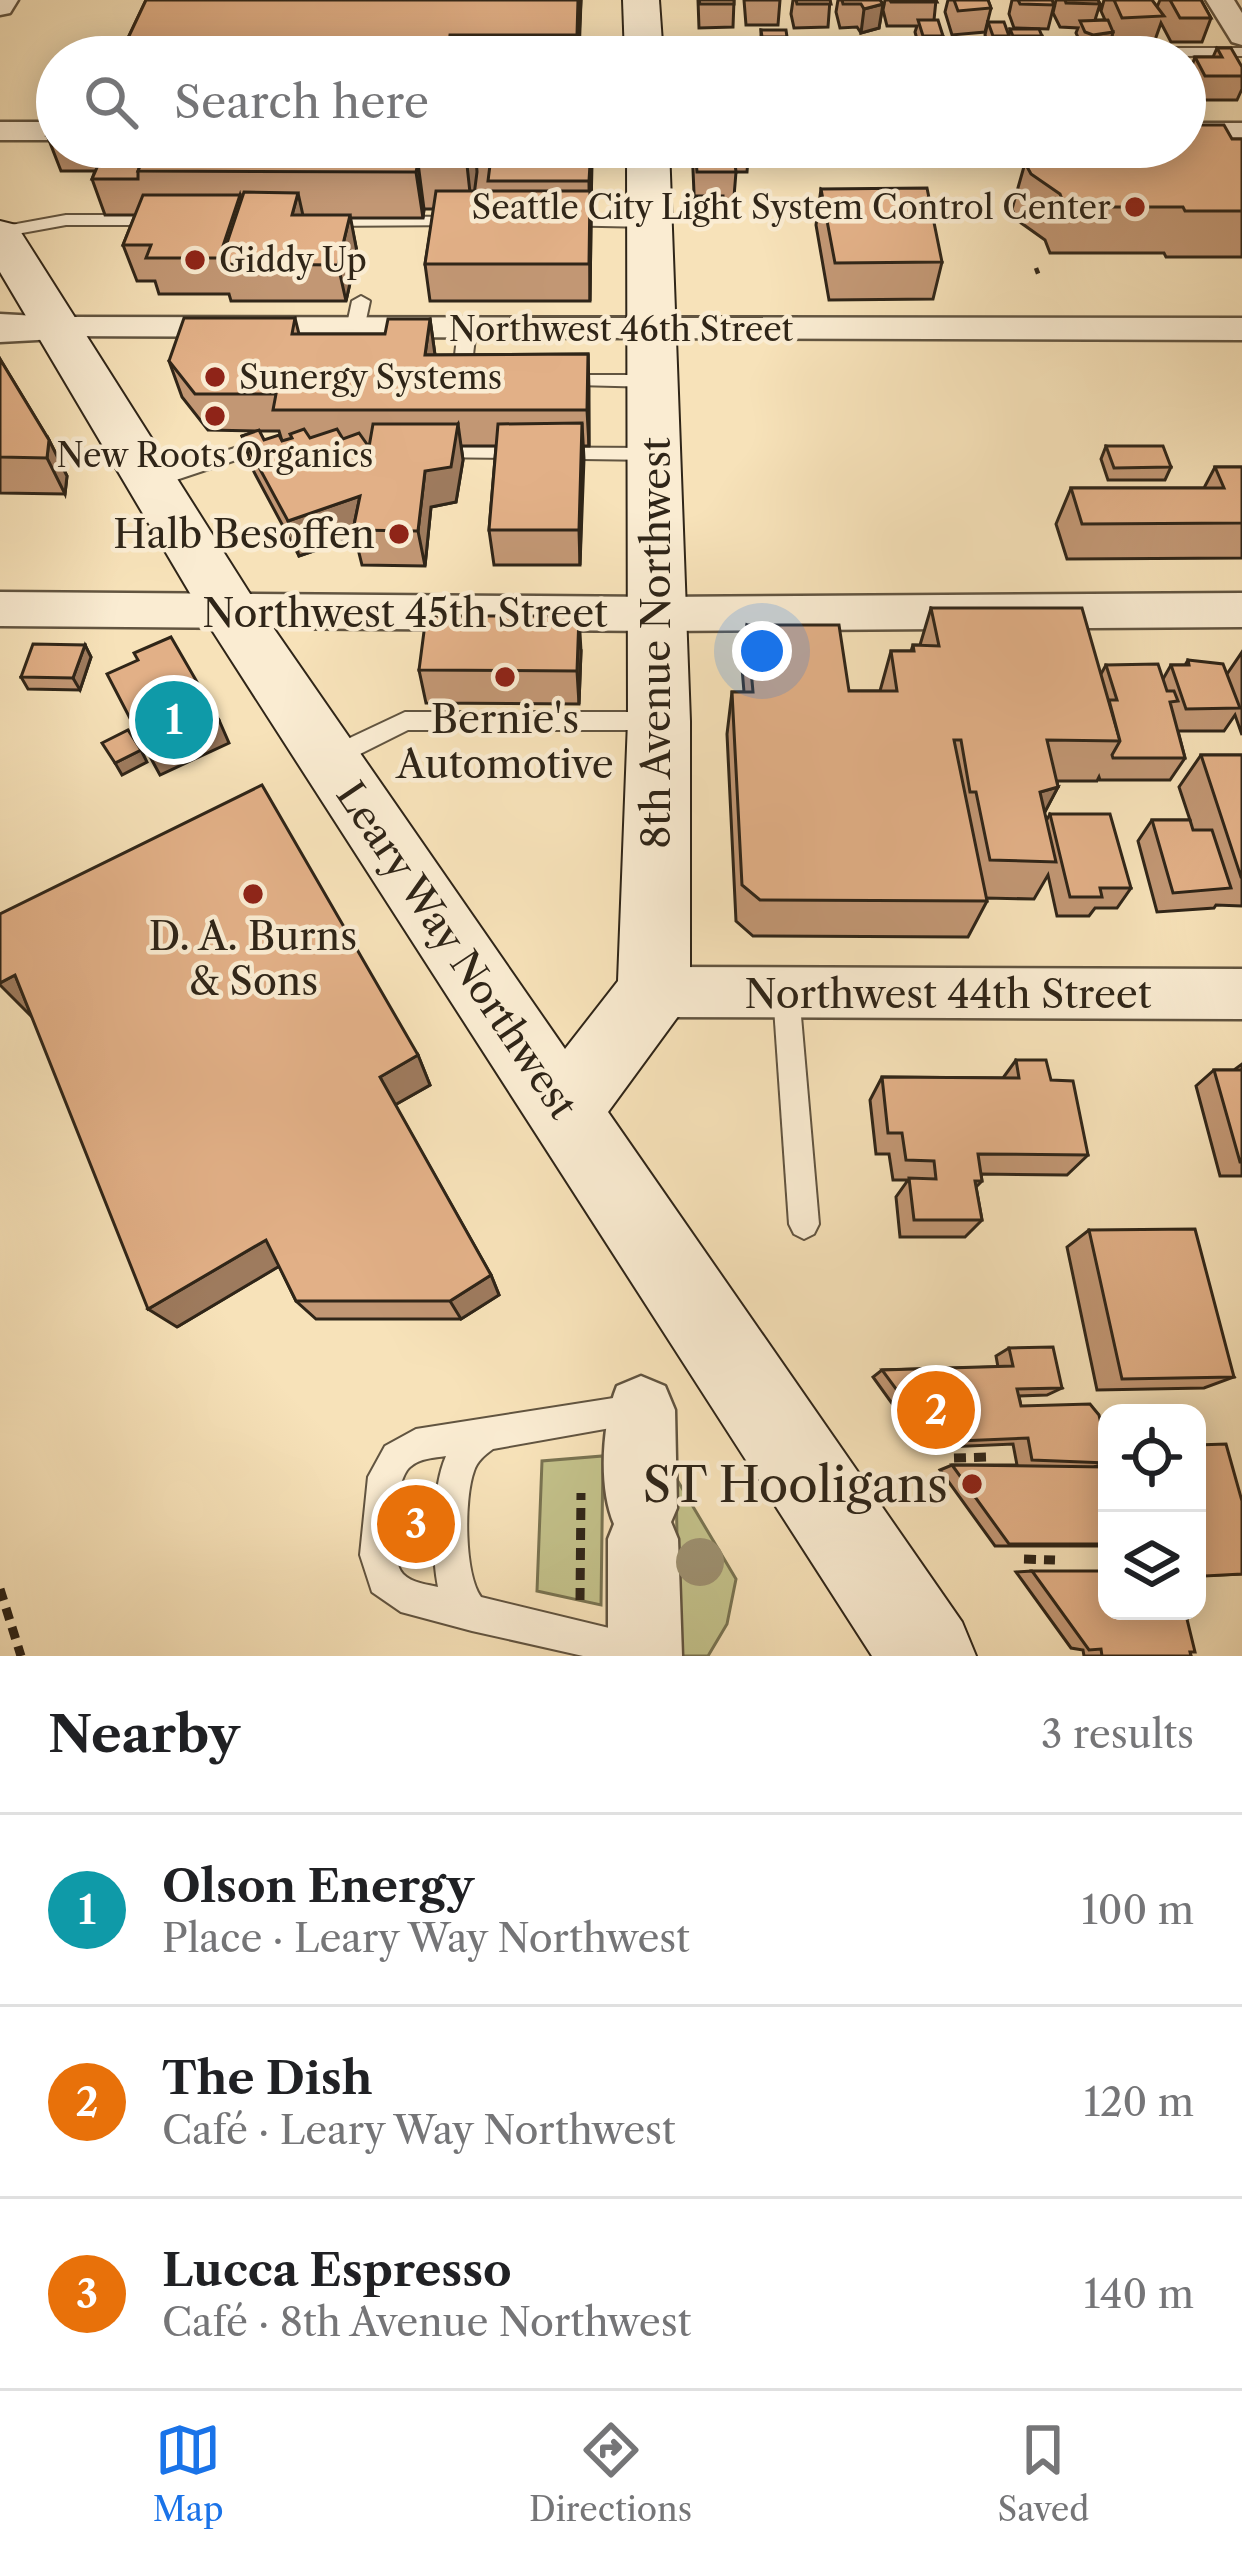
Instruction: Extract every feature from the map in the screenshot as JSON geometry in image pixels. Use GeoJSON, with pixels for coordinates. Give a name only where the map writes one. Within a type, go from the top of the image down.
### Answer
{"type":"FeatureCollection","features":[{"type":"Feature","properties":{"kind":"main road"},"geometry":{"type":"LineString","coordinates":[[641,0],[643,36]]}},
{"type":"Feature","properties":{"kind":"main road","name":"8th Avenue Northwest"},"geometry":{"type":"LineString","coordinates":[[649,168],[658,614],[654,992]]}},
{"type":"Feature","properties":{"kind":"main road","name":"Leary Way Northwest"},"geometry":{"type":"LineString","coordinates":[[0,233],[231,612],[928,1656]]}},
{"type":"Feature","properties":{"kind":"main road"},"geometry":{"type":"LineString","coordinates":[[565,1108],[654,992]]}},
{"type":"Feature","properties":{"kind":"street"},"geometry":{"type":"LineString","coordinates":[[1220,0],[1242,36]]}},
{"type":"Feature","properties":{"kind":"street"},"geometry":{"type":"LineString","coordinates":[[0,131],[36,131]]}},
{"type":"Feature","properties":{"kind":"street"},"geometry":{"type":"LineString","coordinates":[[1206,132],[1242,132]]}},
{"type":"Feature","properties":{"kind":"street","name":"Northwest 46th Street"},"geometry":{"type":"LineString","coordinates":[[0,328],[358,315],[654,355],[1242,329]]}},
{"type":"Feature","properties":{"kind":"street","name":"Northwest 45th Street"},"geometry":{"type":"LineString","coordinates":[[0,609],[658,614],[1242,610]]}},
{"type":"Feature","properties":{"kind":"street","name":"Northwest 44th Street"},"geometry":{"type":"LineString","coordinates":[[654,992],[1242,994]]}},
{"type":"Feature","properties":{"kind":"street"},"geometry":{"type":"LineString","coordinates":[[641,1409],[645,1655]]}},
{"type":"Feature","properties":{"kind":"lane"},"geometry":{"type":"LineString","coordinates":[[1206,52],[1242,52]]}},
{"type":"Feature","properties":{"kind":"lane"},"geometry":{"type":"LineString","coordinates":[[0,233],[65,220],[184,220]]}},
{"type":"Feature","properties":{"kind":"lane"},"geometry":{"type":"LineString","coordinates":[[304,221],[495,222]]}},
{"type":"Feature","properties":{"kind":"lane"},"geometry":{"type":"LineString","coordinates":[[543,222],[650,223]]}},
{"type":"Feature","properties":{"kind":"lane"},"geometry":{"type":"LineString","coordinates":[[461,381],[467,329]]}},
{"type":"Feature","properties":{"kind":"lane"},"geometry":{"type":"LineString","coordinates":[[582,381],[654,355]]}},
{"type":"Feature","properties":{"kind":"lane"},"geometry":{"type":"LineString","coordinates":[[152,481],[238,453],[305,453]]}},
{"type":"Feature","properties":{"kind":"lane"},"geometry":{"type":"LineString","coordinates":[[416,453],[655,454]]}},
{"type":"Feature","properties":{"kind":"lane"},"geometry":{"type":"LineString","coordinates":[[328,759],[405,721],[658,721]]}},
{"type":"Feature","properties":{"kind":"lane"},"geometry":{"type":"LineString","coordinates":[[786,993],[804,1224]]}},
{"type":"Feature","properties":{"kind":"lane"},"geometry":{"type":"LineString","coordinates":[[641,1409],[416,1445],[396,1456],[384,1478],[377,1555],[384,1580],[401,1595],[645,1655]]}},
{"type":"Feature","properties":{"kind":"lane"},"geometry":{"type":"LineString","coordinates":[[472,1614],[456,1591],[450,1564],[456,1471],[468,1449],[487,1434]]}},
{"type":"Feature","properties":{"kind":"path"},"geometry":{"type":"LineString","coordinates":[[954,1458],[987,1456]]}},
{"type":"Feature","properties":{"kind":"path"},"geometry":{"type":"LineString","coordinates":[[580,1600],[582,1481]]}},
{"type":"Feature","properties":{"kind":"path"},"geometry":{"type":"LineString","coordinates":[[1024,1559],[1055,1560]]}},
{"type":"Feature","properties":{"kind":"path"},"geometry":{"type":"LineString","coordinates":[[0,1589],[21,1656]]}},
{"type":"Feature","properties":{"kind":"shaded area"},"geometry":{"type":"Polygon","coordinates":[[[603,1456],[601,1605],[537,1591],[542,1461],[603,1456]]]}},
{"type":"Feature","properties":{"kind":"shaded area"},"geometry":{"type":"Polygon","coordinates":[[[676,1478],[736,1579],[727,1624],[708,1656],[679,1656],[676,1478]]]}},
{"type":"Feature","properties":{"kind":"building"},"geometry":{"type":"Polygon","coordinates":[[[146,0],[578,0],[577,35],[129,36],[146,0]]]}},
{"type":"Feature","properties":{"kind":"building"},"geometry":{"type":"Polygon","coordinates":[[[699,0],[734,0],[734,4],[700,4],[699,0]]]}},
{"type":"Feature","properties":{"kind":"building"},"geometry":{"type":"Polygon","coordinates":[[[796,0],[830,0],[831,4],[797,4],[796,0]]]}},
{"type":"Feature","properties":{"kind":"building"},"geometry":{"type":"Polygon","coordinates":[[[842,0],[880,0],[883,4],[864,9],[842,0]]]}},
{"type":"Feature","properties":{"kind":"building"},"geometry":{"type":"Polygon","coordinates":[[[936,0],[937,2],[891,2],[936,0]]]}},
{"type":"Feature","properties":{"kind":"building"},"geometry":{"type":"Polygon","coordinates":[[[954,0],[988,0],[991,8],[958,11],[954,0]]]}},
{"type":"Feature","properties":{"kind":"building"},"geometry":{"type":"Polygon","coordinates":[[[1018,0],[1052,0],[1054,5],[1020,4],[1018,0]]]}},
{"type":"Feature","properties":{"kind":"building"},"geometry":{"type":"Polygon","coordinates":[[[1098,0],[1100,4],[1066,3],[1098,0]]]}},
{"type":"Feature","properties":{"kind":"building"},"geometry":{"type":"Polygon","coordinates":[[[1114,0],[1152,0],[1164,16],[1122,18],[1114,0]]]}},
{"type":"Feature","properties":{"kind":"building"},"geometry":{"type":"Polygon","coordinates":[[[1170,0],[1201,0],[1211,18],[1180,18],[1170,0]]]}},
{"type":"Feature","properties":{"kind":"building"},"geometry":{"type":"Polygon","coordinates":[[[918,20],[938,20],[943,36],[923,36],[918,20]]]}},
{"type":"Feature","properties":{"kind":"building"},"geometry":{"type":"Polygon","coordinates":[[[1108,20],[1113,32],[1093,35],[1085,32],[1080,21],[1108,20]]]}},
{"type":"Feature","properties":{"kind":"building"},"geometry":{"type":"Polygon","coordinates":[[[988,22],[1004,22],[1009,36],[993,36],[988,22]]]}},
{"type":"Feature","properties":{"kind":"building"},"geometry":{"type":"Polygon","coordinates":[[[1010,29],[1039,29],[1042,36],[1013,36],[1010,29]]]}},
{"type":"Feature","properties":{"kind":"building"},"geometry":{"type":"Polygon","coordinates":[[[761,30],[786,30],[787,36],[762,36],[761,30]]]}},
{"type":"Feature","properties":{"kind":"building"},"geometry":{"type":"Polygon","coordinates":[[[1217,48],[1231,48],[1242,76],[1206,76],[1206,57],[1222,57],[1217,48]]]}},
{"type":"Feature","properties":{"kind":"building"},"geometry":{"type":"Polygon","coordinates":[[[1206,125],[1224,125],[1232,139],[1242,139],[1242,211],[1065,207],[1060,194],[1028,168],[1206,168],[1206,125]]]}},
{"type":"Feature","properties":{"kind":"building"},"geometry":{"type":"Polygon","coordinates":[[[97,168],[139,168],[138,179],[92,179],[97,168]]]}},
{"type":"Feature","properties":{"kind":"building"},"geometry":{"type":"Polygon","coordinates":[[[139,168],[417,168],[416,172],[139,168]]]}},
{"type":"Feature","properties":{"kind":"building"},"geometry":{"type":"Polygon","coordinates":[[[490,168],[590,168],[589,181],[488,181],[490,168]]]}},
{"type":"Feature","properties":{"kind":"building"},"geometry":{"type":"Polygon","coordinates":[[[697,168],[736,168],[736,172],[697,172],[697,168]]]}},
{"type":"Feature","properties":{"kind":"building"},"geometry":{"type":"Polygon","coordinates":[[[927,188],[942,262],[835,263],[821,189],[927,188]]]}},
{"type":"Feature","properties":{"kind":"building"},"geometry":{"type":"Polygon","coordinates":[[[436,191],[590,191],[589,264],[425,264],[436,191]]]}},
{"type":"Feature","properties":{"kind":"building"},"geometry":{"type":"Polygon","coordinates":[[[244,192],[298,193],[292,215],[350,215],[338,265],[220,264],[244,192]]]}},
{"type":"Feature","properties":{"kind":"building"},"geometry":{"type":"Polygon","coordinates":[[[143,195],[240,195],[219,258],[146,258],[151,245],[123,245],[143,195]]]}},
{"type":"Feature","properties":{"kind":"building"},"geometry":{"type":"Polygon","coordinates":[[[696,196],[723,196],[723,203],[696,203],[696,196]]]}},
{"type":"Feature","properties":{"kind":"building"},"geometry":{"type":"Polygon","coordinates":[[[184,318],[295,318],[292,334],[385,334],[388,319],[430,319],[425,355],[588,354],[587,410],[273,410],[276,394],[195,394],[169,361],[184,318]]]}},
{"type":"Feature","properties":{"kind":"building"},"geometry":{"type":"Polygon","coordinates":[[[0,359],[49,440],[47,458],[0,457],[0,359]]]}},
{"type":"Feature","properties":{"kind":"building"},"geometry":{"type":"Polygon","coordinates":[[[582,423],[579,530],[489,530],[498,424],[582,423]]]}},
{"type":"Feature","properties":{"kind":"building"},"geometry":{"type":"Polygon","coordinates":[[[373,424],[458,424],[451,467],[425,471],[418,531],[353,530],[360,496],[288,521],[242,436],[259,430],[264,440],[279,435],[282,441],[304,429],[310,438],[337,429],[343,439],[359,433],[369,447],[373,424]]]}},
{"type":"Feature","properties":{"kind":"building"},"geometry":{"type":"Polygon","coordinates":[[[1106,446],[1163,446],[1171,467],[1114,468],[1106,446]]]}},
{"type":"Feature","properties":{"kind":"building"},"geometry":{"type":"Polygon","coordinates":[[[1215,467],[1242,467],[1242,523],[1082,524],[1071,488],[1224,488],[1215,467]]]}},
{"type":"Feature","properties":{"kind":"building"},"geometry":{"type":"Polygon","coordinates":[[[931,608],[1082,608],[1120,741],[1047,740],[1058,787],[1040,792],[1056,862],[990,860],[961,740],[954,740],[987,901],[760,900],[742,885],[732,692],[753,692],[747,625],[839,625],[849,691],[897,691],[891,651],[914,651],[913,645],[939,646],[931,608]]]}},
{"type":"Feature","properties":{"kind":"building"},"geometry":{"type":"Polygon","coordinates":[[[426,616],[579,616],[577,671],[419,670],[426,616]]]}},
{"type":"Feature","properties":{"kind":"building"},"geometry":{"type":"Polygon","coordinates":[[[171,637],[219,720],[148,753],[107,674],[138,660],[134,653],[171,637]]]}},
{"type":"Feature","properties":{"kind":"building"},"geometry":{"type":"Polygon","coordinates":[[[33,644],[85,645],[73,678],[21,677],[33,644]]]}},
{"type":"Feature","properties":{"kind":"building"},"geometry":{"type":"Polygon","coordinates":[[[1188,660],[1223,664],[1240,708],[1186,709],[1171,665],[1189,665],[1188,660]]]}},
{"type":"Feature","properties":{"kind":"building"},"geometry":{"type":"Polygon","coordinates":[[[1158,664],[1167,691],[1174,691],[1178,701],[1170,702],[1185,758],[1113,758],[1120,741],[1109,700],[1117,700],[1106,665],[1158,664]]]}},
{"type":"Feature","properties":{"kind":"building"},"geometry":{"type":"Polygon","coordinates":[[[128,730],[141,750],[115,763],[102,743],[128,730]]]}},
{"type":"Feature","properties":{"kind":"building"},"geometry":{"type":"Polygon","coordinates":[[[1201,755],[1242,755],[1242,877],[1241,877],[1201,755]]]}},
{"type":"Feature","properties":{"kind":"building"},"geometry":{"type":"Polygon","coordinates":[[[262,785],[418,1055],[380,1077],[491,1275],[450,1301],[296,1301],[266,1240],[148,1309],[15,975],[0,983],[0,914],[262,785]]]}},
{"type":"Feature","properties":{"kind":"building"},"geometry":{"type":"Polygon","coordinates":[[[1050,814],[1110,814],[1131,888],[1100,888],[1102,897],[1070,897],[1050,814]]]}},
{"type":"Feature","properties":{"kind":"building"},"geometry":{"type":"Polygon","coordinates":[[[1152,820],[1190,820],[1193,830],[1212,830],[1231,888],[1173,893],[1152,820]]]}},
{"type":"Feature","properties":{"kind":"building"},"geometry":{"type":"Polygon","coordinates":[[[1016,1060],[1046,1060],[1051,1080],[1073,1081],[1088,1155],[978,1154],[982,1181],[975,1181],[982,1220],[914,1220],[909,1178],[936,1179],[934,1161],[906,1160],[902,1133],[888,1133],[882,1077],[1019,1078],[1016,1060]]]}},
{"type":"Feature","properties":{"kind":"building"},"geometry":{"type":"Polygon","coordinates":[[[1214,1070],[1242,1070],[1242,1162],[1240,1162],[1214,1070]]]}},
{"type":"Feature","properties":{"kind":"building"},"geometry":{"type":"Polygon","coordinates":[[[1195,1229],[1234,1377],[1122,1379],[1089,1230],[1195,1229]]]}},
{"type":"Feature","properties":{"kind":"building"},"geometry":{"type":"Polygon","coordinates":[[[1053,1347],[1062,1388],[1017,1389],[1021,1406],[1090,1404],[1098,1414],[1098,1463],[1032,1460],[1028,1438],[935,1442],[882,1370],[1013,1366],[1009,1348],[1053,1347]]]}},
{"type":"Feature","properties":{"kind":"building"},"geometry":{"type":"Polygon","coordinates":[[[1226,1444],[1242,1501],[1242,1574],[1206,1576],[1206,1445],[1226,1444]]]}},
{"type":"Feature","properties":{"kind":"building"},"geometry":{"type":"Polygon","coordinates":[[[952,1465],[1098,1467],[1098,1544],[1009,1544],[952,1465]]]}},
{"type":"Feature","properties":{"kind":"building"},"geometry":{"type":"Polygon","coordinates":[[[399,1488],[430,1488],[426,1558],[394,1558],[399,1488]]]}},
{"type":"Feature","properties":{"kind":"building"},"geometry":{"type":"Polygon","coordinates":[[[1032,1571],[1098,1571],[1098,1620],[1187,1620],[1195,1652],[1191,1656],[1102,1656],[1101,1649],[1089,1650],[1032,1571]]]}},
{"type":"Feature","properties":{"kind":"place","name":"Seattle City Light System Control Center"},"geometry":{"type":"Point","coordinates":[1135,207]}},
{"type":"Feature","properties":{"kind":"place","name":"Giddy Up"},"geometry":{"type":"Point","coordinates":[195,260]}},
{"type":"Feature","properties":{"kind":"place","name":"Sunergy Systems"},"geometry":{"type":"Point","coordinates":[215,377]}},
{"type":"Feature","properties":{"kind":"place","name":"New Roots Organics"},"geometry":{"type":"Point","coordinates":[215,416]}},
{"type":"Feature","properties":{"kind":"place","name":"Halb Besoffen"},"geometry":{"type":"Point","coordinates":[399,534]}},
{"type":"Feature","properties":{"kind":"place","name":"Bernie's Automotive"},"geometry":{"type":"Point","coordinates":[505,677]}},
{"type":"Feature","properties":{"kind":"place","name":"Olson Energy"},"geometry":{"type":"Point","coordinates":[174,720]}},
{"type":"Feature","properties":{"kind":"place","name":"D. A. Burns & Sons"},"geometry":{"type":"Point","coordinates":[253,894]}},
{"type":"Feature","properties":{"kind":"place","name":"The Dish"},"geometry":{"type":"Point","coordinates":[936,1410]}},
{"type":"Feature","properties":{"kind":"place","name":"ST Hooligans"},"geometry":{"type":"Point","coordinates":[972,1484]}},
{"type":"Feature","properties":{"kind":"place","name":"Lucca Espresso"},"geometry":{"type":"Point","coordinates":[416,1524]}}]}
